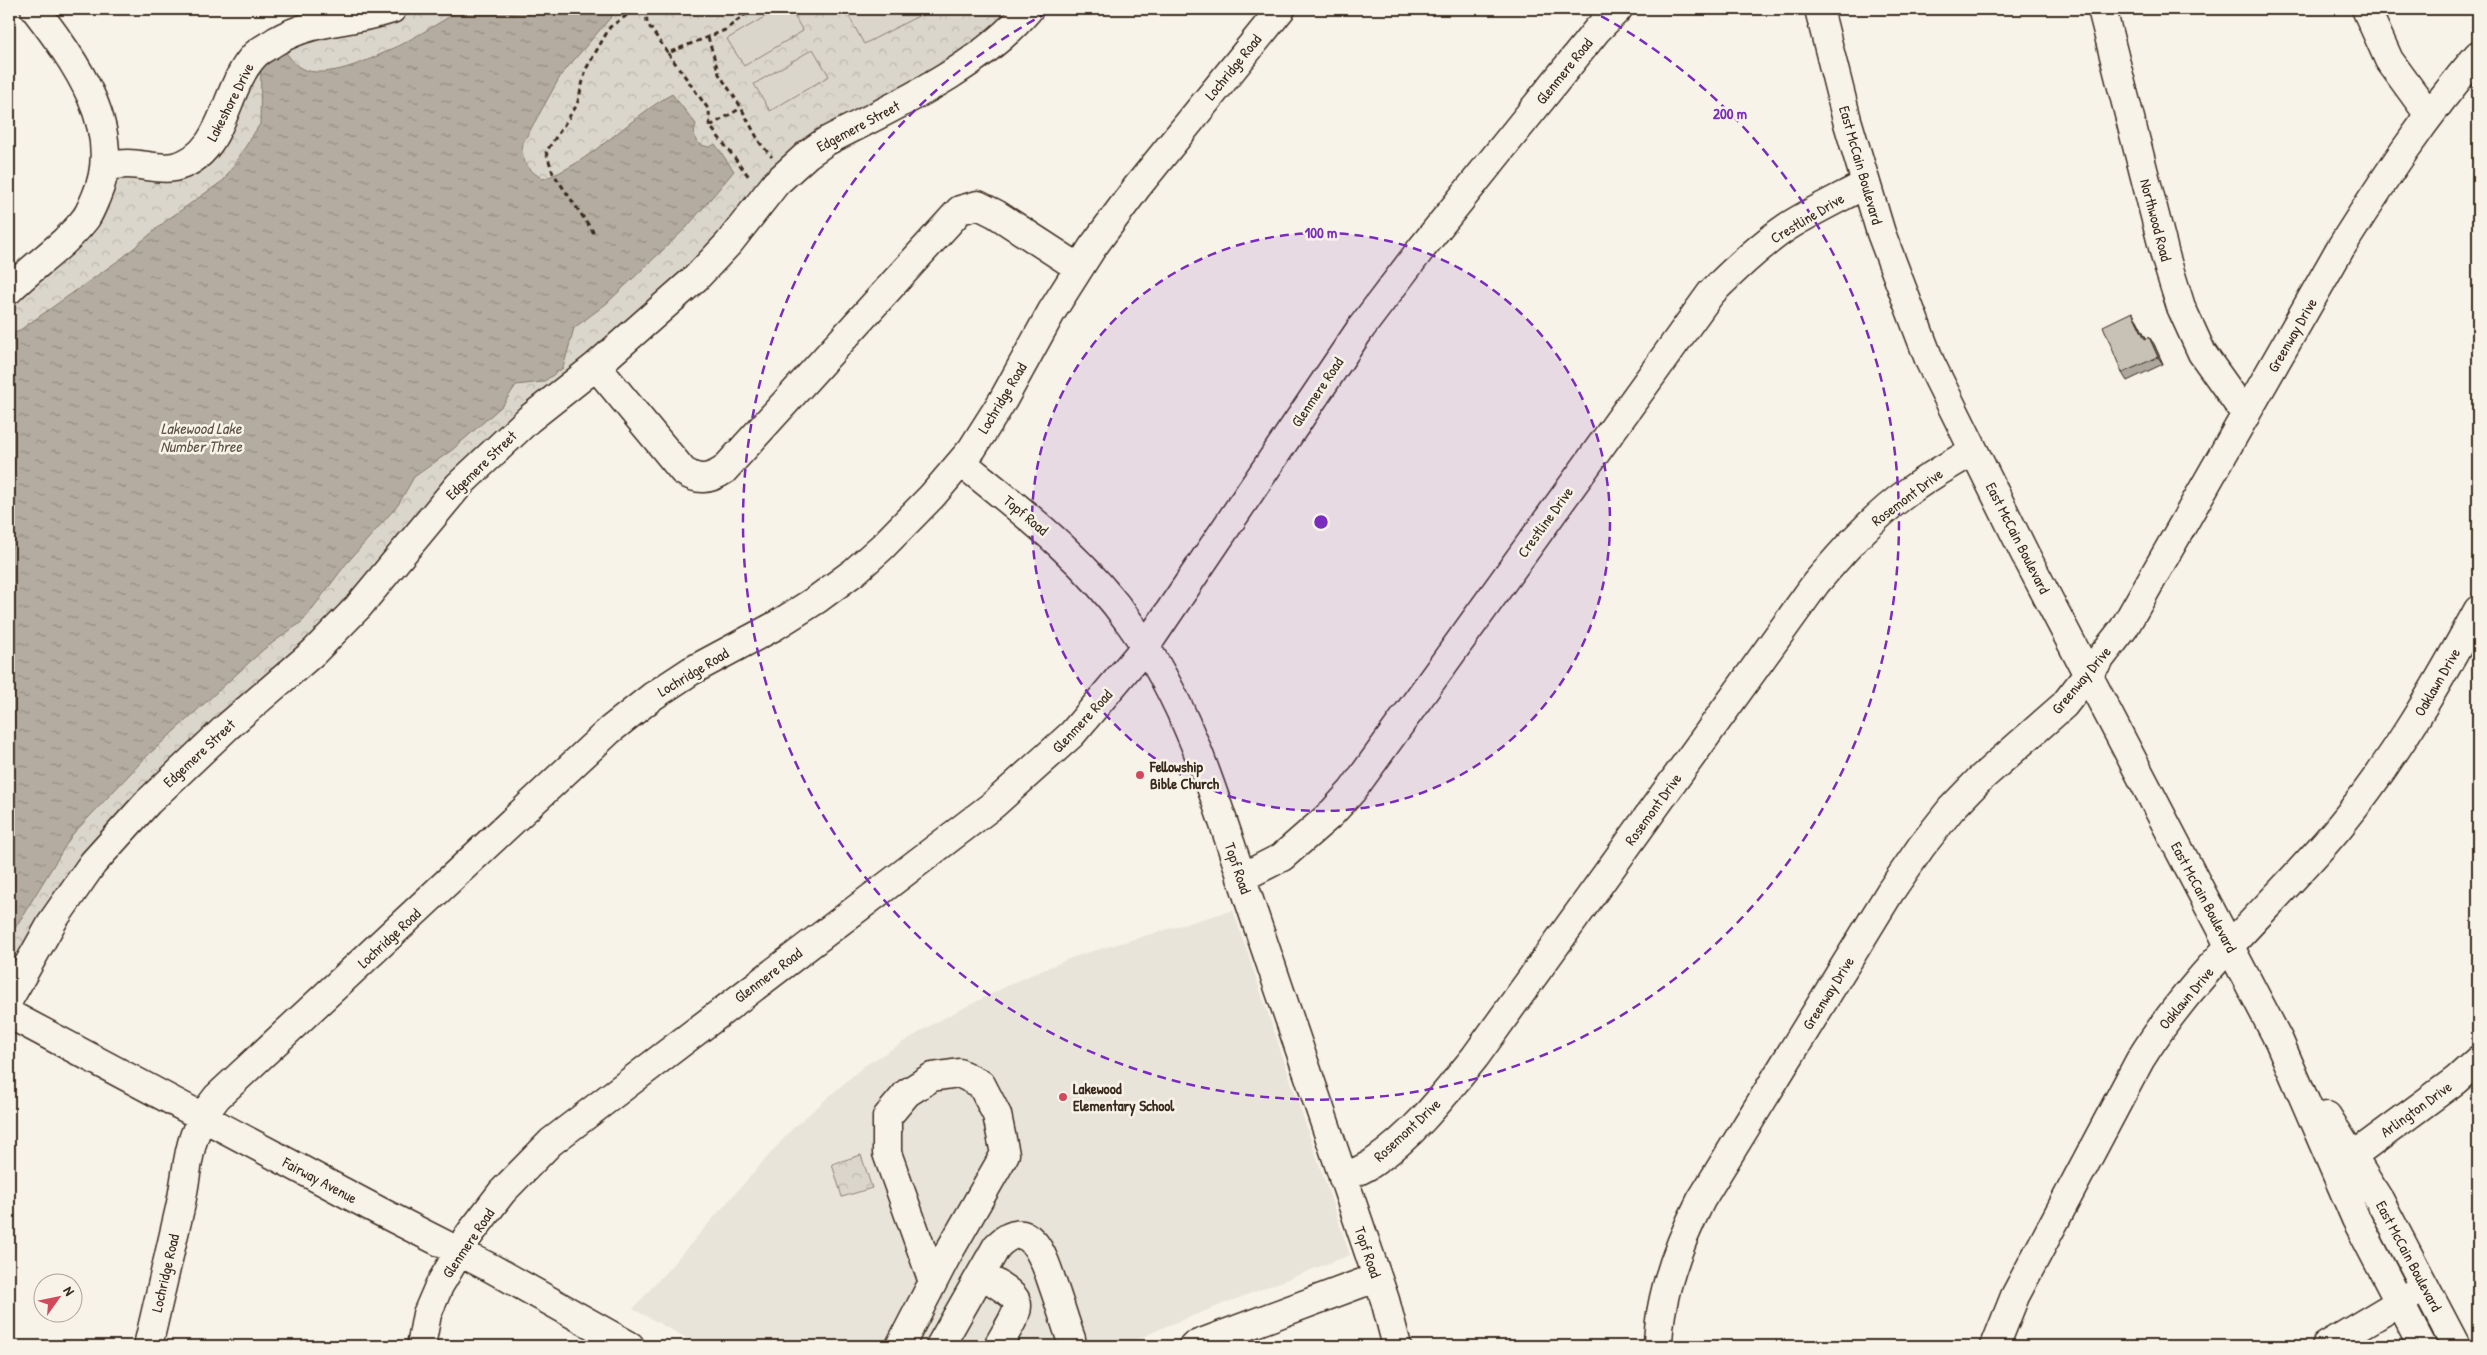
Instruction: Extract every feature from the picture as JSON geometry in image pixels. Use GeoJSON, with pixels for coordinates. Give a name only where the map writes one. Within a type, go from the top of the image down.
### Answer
{"type":"FeatureCollection","features":[{"type":"Feature","properties":{"kind":"street"},"geometry":{"type":"LineString","coordinates":[[9,290],[70,236],[88,216],[102,183],[105,166],[103,132],[88,90],[64,46],[35,9]]}},
{"type":"Feature","properties":{"kind":"street","name":"Lakeshore Drive"},"geometry":{"type":"LineString","coordinates":[[105,166],[127,164],[163,168],[175,166],[198,155],[207,146],[234,89],[254,56],[288,34],[313,24],[378,14],[392,9]]}},
{"type":"Feature","properties":{"kind":"street","name":"Edgemere Street"},"geometry":{"type":"LineString","coordinates":[[9,999],[54,919],[93,863],[125,826],[227,727],[314,652],[358,607],[459,484],[529,419],[596,366],[697,277],[729,243],[787,172],[825,142],[944,78],[995,43],[1013,28],[1029,9]]}},
{"type":"Feature","properties":{"kind":"street","name":"Lochridge Road"},"geometry":{"type":"LineString","coordinates":[[148,1346],[183,1192],[189,1149],[202,1117],[217,1097],[610,730],[653,696],[691,670],[775,626],[854,572],[932,496],[972,449],[1003,400],[1052,311],[1079,268],[1137,187],[1281,9]]}},
{"type":"Feature","properties":{"kind":"street","name":"Glenmere Road"},"geometry":{"type":"LineString","coordinates":[[421,1346],[427,1314],[439,1286],[460,1252],[502,1192],[551,1142],[993,805],[1072,734],[1146,646],[1361,328],[1427,242],[1597,30],[1618,9]]}},
{"type":"Feature","properties":{"kind":"street","name":"East McCain Boulevard"},"geometry":{"type":"LineString","coordinates":[[1819,9],[1880,234],[1930,362],[1973,451],[2279,1041],[2356,1219],[2422,1346]]}},
{"type":"Feature","properties":{"kind":"street","name":"Northwood Road"},"geometry":{"type":"LineString","coordinates":[[2102,9],[2180,307],[2202,353],[2246,414]]}},
{"type":"Feature","properties":{"kind":"street"},"geometry":{"type":"LineString","coordinates":[[2366,9],[2389,60],[2429,115]]}},
{"type":"Feature","properties":{"kind":"street","name":"Greenway Drive"},"geometry":{"type":"LineString","coordinates":[[1658,1346],[1663,1303],[1687,1227],[1701,1200],[1890,892],[1951,808],[1979,780],[2064,704],[2124,628],[2340,250],[2377,190],[2429,115],[2478,54]]}},
{"type":"Feature","properties":{"kind":"street","name":"Crestline Drive"},"geometry":{"type":"LineString","coordinates":[[1241,878],[1282,857],[1330,815],[1352,790],[1711,293],[1737,266],[1789,226],[1866,184]]}},
{"type":"Feature","properties":{"kind":"street"},"geometry":{"type":"LineString","coordinates":[[596,366],[683,471],[702,480],[715,476],[724,470],[960,210],[968,206],[978,205],[996,214],[1079,268]]}},
{"type":"Feature","properties":{"kind":"street","name":"Rosemont Drive"},"geometry":{"type":"LineString","coordinates":[[1343,1178],[1370,1165],[1404,1137],[1437,1104],[1476,1057],[1816,583],[1844,550],[1867,526],[1907,492],[1973,451]]}},
{"type":"Feature","properties":{"kind":"street","name":"Topf Road"},"geometry":{"type":"LineString","coordinates":[[961,462],[1030,516],[1070,553],[1103,590],[1146,646],[1177,705],[1197,751],[1241,878],[1378,1280],[1397,1346]]}},
{"type":"Feature","properties":{"kind":"street","name":"Oaklawn Drive"},"geometry":{"type":"LineString","coordinates":[[1995,1346],[2015,1296],[2140,1060],[2178,1004],[2305,866],[2340,826],[2377,778],[2408,730],[2478,610]]}},
{"type":"Feature","properties":{"kind":"street","name":"Fairway Avenue"},"geometry":{"type":"LineString","coordinates":[[9,1014],[460,1252],[630,1346]]}},
{"type":"Feature","properties":{"kind":"street","name":"East McCain Boulevard"},"geometry":{"type":"LineString","coordinates":[[2279,1041],[2380,1201],[2456,1346]]}},
{"type":"Feature","properties":{"kind":"street","name":"Arlington Drive"},"geometry":{"type":"LineString","coordinates":[[2352,1157],[2456,1080],[2478,1060]]}},
{"type":"Feature","properties":{"kind":"street"},"geometry":{"type":"LineString","coordinates":[[900,1346],[933,1282],[1005,1154],[997,1115],[981,1084],[959,1073],[932,1077],[907,1093],[887,1117],[887,1153],[933,1282]]}},
{"type":"Feature","properties":{"kind":"street"},"geometry":{"type":"LineString","coordinates":[[940,1346],[997,1246],[1007,1236],[1019,1234],[1028,1238],[1042,1252],[1072,1346]]}},
{"type":"Feature","properties":{"kind":"street"},"geometry":{"type":"LineString","coordinates":[[981,1274],[1013,1294],[1018,1301],[1019,1309],[998,1346]]}},
{"type":"Feature","properties":{"kind":"street"},"geometry":{"type":"LineString","coordinates":[[1193,1346],[1362,1283],[1378,1280]]}},
{"type":"Feature","properties":{"kind":"street"},"geometry":{"type":"LineString","coordinates":[[2326,1346],[2425,1287]]}},
{"type":"Feature","properties":{"kind":"street","name":"Glenmere Road"},"geometry":{"type":"LineString","coordinates":[[401,1346],[406,1336],[427,1314]]}},
{"type":"Feature","properties":{"kind":"path"},"geometry":{"type":"LineString","coordinates":[[594,233],[553,173],[546,152],[577,105],[586,69],[610,26],[636,9]]}},
{"type":"Feature","properties":{"kind":"path"},"geometry":{"type":"LineString","coordinates":[[646,9],[647,23],[709,110],[710,126],[764,198]]}},
{"type":"Feature","properties":{"kind":"path"},"geometry":{"type":"LineString","coordinates":[[668,53],[725,30],[752,9]]}},
{"type":"Feature","properties":{"kind":"path"},"geometry":{"type":"LineString","coordinates":[[708,38],[719,74],[741,108],[760,143],[787,172]]}},
{"type":"Feature","properties":{"kind":"path"},"geometry":{"type":"LineString","coordinates":[[710,126],[741,108]]}},
{"type":"Feature","properties":{"kind":"shaded area","name":"Lakewood Elementary School"},"geometry":{"type":"Polygon","coordinates":[[[1233,910],[1350,1255],[1169,1325],[1123,1346],[701,1346],[633,1309],[793,1128],[864,1066],[938,1021],[1015,982],[1073,957],[1233,910]]]}},
{"type":"Feature","properties":{"kind":"green space","name":"Lakewood Lake Number Three"},"geometry":{"type":"Polygon","coordinates":[[[387,9],[1020,9],[944,78],[808,154],[596,366],[148,802],[9,999],[9,296],[105,166],[175,166],[207,146],[275,52],[387,9]]]}},
{"type":"Feature","properties":{"kind":"green space"},"geometry":{"type":"Polygon","coordinates":[[[778,9],[790,9],[803,31],[744,66],[727,39],[778,9]]]}},
{"type":"Feature","properties":{"kind":"green space"},"geometry":{"type":"Polygon","coordinates":[[[845,9],[932,9],[864,44],[845,9]]]}},
{"type":"Feature","properties":{"kind":"green space"},"geometry":{"type":"Polygon","coordinates":[[[813,49],[829,76],[770,111],[754,84],[813,49]]]}},
{"type":"Feature","properties":{"kind":"green space"},"geometry":{"type":"Polygon","coordinates":[[[861,1155],[872,1188],[842,1197],[832,1164],[861,1155]]]}},
{"type":"Feature","properties":{"kind":"water","name":"Lakewood Lake Number Three"},"geometry":{"type":"Polygon","coordinates":[[[462,9],[618,9],[561,75],[523,143],[522,149],[526,164],[543,179],[560,172],[593,152],[640,115],[672,94],[696,124],[694,133],[698,143],[710,147],[715,144],[734,171],[686,228],[606,304],[574,328],[563,368],[543,382],[516,385],[503,405],[452,450],[414,477],[398,505],[346,564],[303,621],[264,649],[147,756],[72,835],[9,938],[9,343],[13,335],[122,258],[167,220],[224,180],[260,124],[261,66],[284,50],[299,67],[315,72],[335,70],[358,64],[406,42],[462,9]]]}},
{"type":"Feature","properties":{"kind":"building"},"geometry":{"type":"Polygon","coordinates":[[[2132,312],[2145,339],[2149,337],[2158,357],[2122,373],[2103,326],[2132,312]]]}},
{"type":"Feature","properties":{"kind":"place","name":"Fellowship Bible Church"},"geometry":{"type":"Point","coordinates":[1140,775]}},
{"type":"Feature","properties":{"kind":"place","name":"Lakewood Elementary School"},"geometry":{"type":"Point","coordinates":[1063,1097]}}]}
